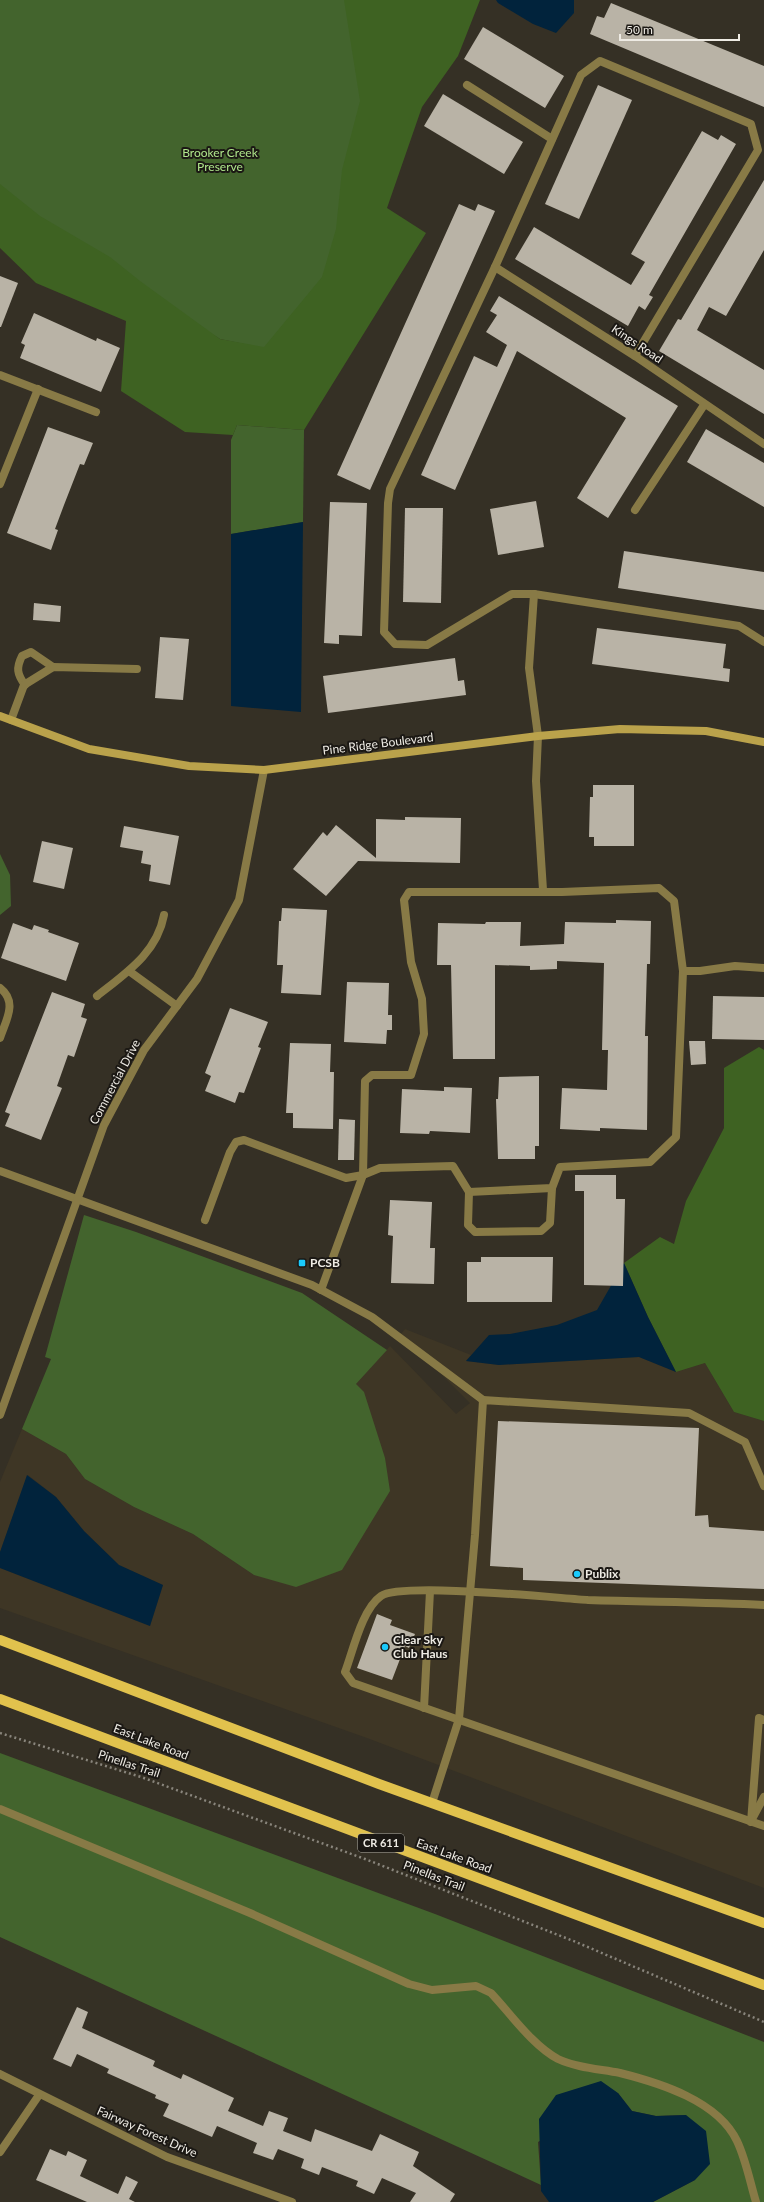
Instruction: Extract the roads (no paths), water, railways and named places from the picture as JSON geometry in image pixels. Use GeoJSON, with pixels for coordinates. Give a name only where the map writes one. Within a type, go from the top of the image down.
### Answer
{"type":"FeatureCollection","features":[{"type":"Feature","properties":{"kind":"main road"},"geometry":{"type":"LineString","coordinates":[[0,1640],[432,1803],[764,1924]]}},
{"type":"Feature","properties":{"kind":"main road","name":"East Lake Road"},"geometry":{"type":"LineString","coordinates":[[0,1699],[764,1985]]}},
{"type":"Feature","properties":{"kind":"street"},"geometry":{"type":"LineString","coordinates":[[635,356],[758,150],[751,124],[600,61],[581,75],[495,267],[390,489],[388,503],[384,632],[395,644],[427,645],[512,594],[534,594],[739,626],[764,642]]}},
{"type":"Feature","properties":{"kind":"street"},"geometry":{"type":"LineString","coordinates":[[467,85],[552,139]]}},
{"type":"Feature","properties":{"kind":"street","name":"Kings Road"},"geometry":{"type":"LineString","coordinates":[[495,267],[635,356],[704,405],[764,444]]}},
{"type":"Feature","properties":{"kind":"street"},"geometry":{"type":"LineString","coordinates":[[0,375],[96,412]]}},
{"type":"Feature","properties":{"kind":"street"},"geometry":{"type":"LineString","coordinates":[[0,484],[38,389]]}},
{"type":"Feature","properties":{"kind":"street"},"geometry":{"type":"LineString","coordinates":[[635,510],[704,405]]}},
{"type":"Feature","properties":{"kind":"street"},"geometry":{"type":"LineString","coordinates":[[534,594],[529,668],[538,736],[536,781],[543,890]]}},
{"type":"Feature","properties":{"kind":"street"},"geometry":{"type":"LineString","coordinates":[[25,685],[18,674],[17,666],[22,656],[31,652],[53,668]]}},
{"type":"Feature","properties":{"kind":"street"},"geometry":{"type":"LineString","coordinates":[[11,720],[25,685],[53,668],[137,669]]}},
{"type":"Feature","properties":{"kind":"street","name":"Pine Ridge Boulevard"},"geometry":{"type":"LineString","coordinates":[[0,716],[89,749],[189,766],[264,770],[538,736],[620,730],[706,731],[764,742]]}},
{"type":"Feature","properties":{"kind":"street","name":"Commercial Drive"},"geometry":{"type":"LineString","coordinates":[[0,1416],[76,1199],[104,1125],[144,1050],[197,979],[238,900],[264,770]]}},
{"type":"Feature","properties":{"kind":"street"},"geometry":{"type":"LineString","coordinates":[[205,1220],[236,1142],[244,1140],[346,1178],[363,1175],[380,1168],[453,1166],[469,1192],[468,1225],[475,1232],[541,1231],[550,1223],[552,1188],[560,1167],[650,1162],[676,1137],[683,971],[674,902],[659,888],[409,892],[404,900],[410,962],[422,999],[424,1034],[411,1075],[372,1075],[365,1081],[363,1175],[321,1290]]}},
{"type":"Feature","properties":{"kind":"street"},"geometry":{"type":"LineString","coordinates":[[97,996],[129,971],[147,954],[156,939],[164,915]]}},
{"type":"Feature","properties":{"kind":"street"},"geometry":{"type":"LineString","coordinates":[[683,971],[700,972],[735,966],[764,968]]}},
{"type":"Feature","properties":{"kind":"street"},"geometry":{"type":"LineString","coordinates":[[129,971],[177,1006]]}},
{"type":"Feature","properties":{"kind":"street"},"geometry":{"type":"LineString","coordinates":[[0,988],[8,994],[10,1003],[0,1038]]}},
{"type":"Feature","properties":{"kind":"street"},"geometry":{"type":"LineString","coordinates":[[0,1171],[321,1290],[372,1317],[483,1400],[689,1413],[745,1442],[764,1486]]}},
{"type":"Feature","properties":{"kind":"street"},"geometry":{"type":"LineString","coordinates":[[469,1192],[552,1188]]}},
{"type":"Feature","properties":{"kind":"street"},"geometry":{"type":"LineString","coordinates":[[432,1803],[460,1719],[483,1400]]}},
{"type":"Feature","properties":{"kind":"street"},"geometry":{"type":"LineString","coordinates":[[764,1605],[687,1601],[590,1600],[470,1592],[400,1591],[381,1596],[368,1609],[346,1672],[353,1682],[764,1826]]}},
{"type":"Feature","properties":{"kind":"street"},"geometry":{"type":"LineString","coordinates":[[424,1708],[430,1591]]}},
{"type":"Feature","properties":{"kind":"street"},"geometry":{"type":"LineString","coordinates":[[751,1822],[759,1718],[764,1720]]}},
{"type":"Feature","properties":{"kind":"street"},"geometry":{"type":"LineString","coordinates":[[751,1822],[764,1797]]}},
{"type":"Feature","properties":{"kind":"street"},"geometry":{"type":"LineString","coordinates":[[0,1809],[250,1913],[409,1984],[432,1990],[476,1986],[482,1988],[490,1993],[535,2040],[557,2058],[567,2063],[627,2075],[653,2083],[687,2096],[718,2116],[737,2140],[756,2202]]}},
{"type":"Feature","properties":{"kind":"street","name":"Fairway Forest Drive"},"geometry":{"type":"LineString","coordinates":[[0,2074],[39,2095],[167,2157],[292,2202]]}},
{"type":"Feature","properties":{"kind":"street"},"geometry":{"type":"LineString","coordinates":[[0,2152],[39,2095]]}},
{"type":"Feature","properties":{"kind":"water"},"geometry":{"type":"Polygon","coordinates":[[[496,0],[574,0],[574,13],[556,33],[533,24],[498,3],[496,0]]]}},
{"type":"Feature","properties":{"kind":"water"},"geometry":{"type":"Polygon","coordinates":[[[303,522],[301,712],[231,706],[231,534],[303,522]]]}},
{"type":"Feature","properties":{"kind":"water"},"geometry":{"type":"Polygon","coordinates":[[[624,1263],[648,1317],[676,1372],[639,1357],[499,1365],[466,1361],[489,1335],[510,1334],[557,1325],[597,1310],[624,1263]]]}},
{"type":"Feature","properties":{"kind":"water"},"geometry":{"type":"Polygon","coordinates":[[[27,1475],[56,1497],[84,1531],[119,1565],[163,1585],[150,1626],[0,1568],[0,1552],[27,1475]]]}},
{"type":"Feature","properties":{"kind":"water"},"geometry":{"type":"Polygon","coordinates":[[[601,2081],[618,2093],[632,2111],[656,2116],[686,2115],[706,2131],[710,2164],[695,2180],[653,2202],[549,2202],[541,2191],[539,2119],[556,2095],[601,2081]]]}},
{"type":"Feature","properties":{"kind":"place","name":"PCSB"},"geometry":{"type":"Point","coordinates":[302,1263]}},
{"type":"Feature","properties":{"kind":"place","name":"Publix"},"geometry":{"type":"Point","coordinates":[577,1574]}},
{"type":"Feature","properties":{"kind":"place","name":"Clear Sky Club Haus"},"geometry":{"type":"Point","coordinates":[385,1647]}},
{"type":"Feature","properties":{"kind":"park label","name":"Brooker Creek Preserve"},"geometry":{"type":"Point","coordinates":[220,160]}}]}
